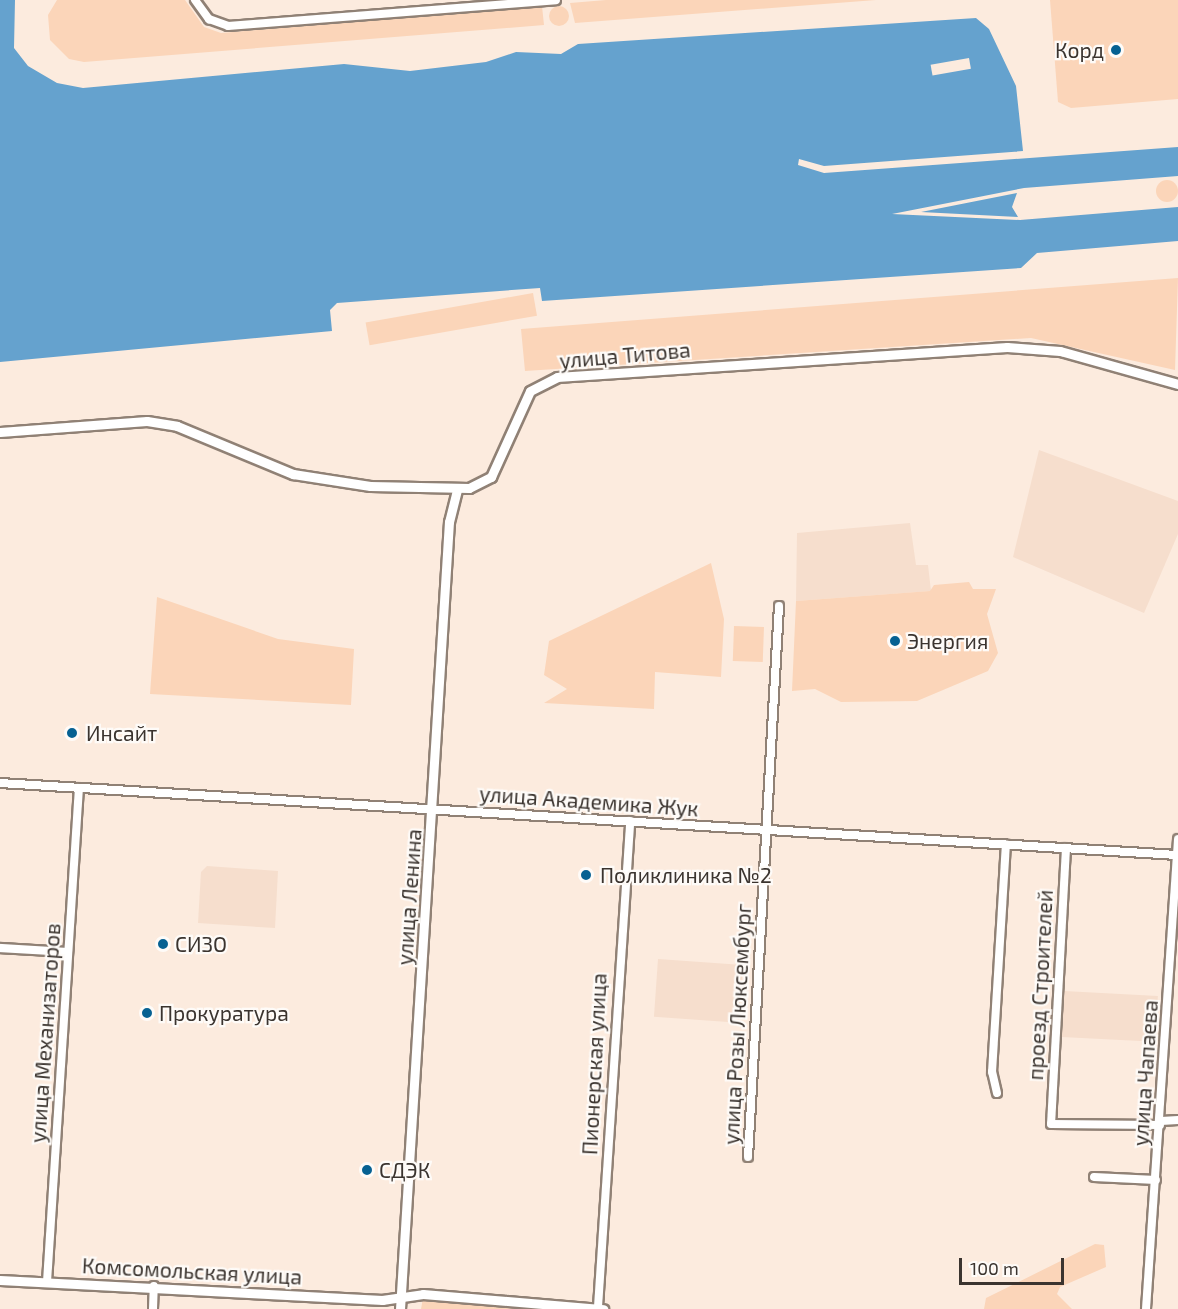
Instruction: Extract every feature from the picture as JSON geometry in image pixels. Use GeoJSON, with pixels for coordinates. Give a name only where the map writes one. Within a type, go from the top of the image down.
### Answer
{"type":"FeatureCollection","features":[{"type":"Feature","properties":{"kind":"main road","name":"улица Титова"},"geometry":{"type":"LineString","coordinates":[[0,432],[147,421],[177,426],[293,474],[370,486],[457,489],[479,486],[491,477],[530,391],[557,377],[1007,347],[1060,351],[1178,384]]}},
{"type":"Feature","properties":{"kind":"main road","name":"улица Ленина"},"geometry":{"type":"LineString","coordinates":[[399,1309],[433,809],[449,522],[457,489]]}},
{"type":"Feature","properties":{"kind":"main road","name":"Комсомольская улица"},"geometry":{"type":"LineString","coordinates":[[0,1280],[154,1286],[382,1300],[401,1295],[599,1308]]}},
{"type":"Feature","properties":{"kind":"main road","name":"Комсомольская улица"},"geometry":{"type":"LineString","coordinates":[[382,1300],[399,1309]]}},
{"type":"Feature","properties":{"kind":"street"},"geometry":{"type":"LineString","coordinates":[[195,0],[209,19],[228,26],[556,0]]}},
{"type":"Feature","properties":{"kind":"street","name":"улица Розы Люксембург"},"geometry":{"type":"LineString","coordinates":[[748,1156],[764,830],[779,606]]}},
{"type":"Feature","properties":{"kind":"street","name":"улица Академика Жук"},"geometry":{"type":"LineString","coordinates":[[0,783],[1066,848],[1177,850]]}},
{"type":"Feature","properties":{"kind":"street","name":"улица Механизаторов"},"geometry":{"type":"LineString","coordinates":[[47,1282],[79,788]]}},
{"type":"Feature","properties":{"kind":"street","name":"Пионерская улица"},"geometry":{"type":"LineString","coordinates":[[599,1308],[630,821]]}},
{"type":"Feature","properties":{"kind":"street","name":"улица Чапаева"},"geometry":{"type":"LineString","coordinates":[[1146,1309],[1178,838]]}},
{"type":"Feature","properties":{"kind":"street"},"geometry":{"type":"LineString","coordinates":[[997,1094],[992,1072],[1006,844]]}},
{"type":"Feature","properties":{"kind":"street","name":"проезд Строителей"},"geometry":{"type":"LineString","coordinates":[[1066,848],[1051,1124],[1160,1123]]}},
{"type":"Feature","properties":{"kind":"street"},"geometry":{"type":"LineString","coordinates":[[0,948],[68,952]]}},
{"type":"Feature","properties":{"kind":"street"},"geometry":{"type":"LineString","coordinates":[[1160,1123],[1178,1120]]}},
{"type":"Feature","properties":{"kind":"street"},"geometry":{"type":"LineString","coordinates":[[1094,1177],[1156,1180]]}},
{"type":"Feature","properties":{"kind":"street"},"geometry":{"type":"LineString","coordinates":[[153,1309],[154,1286]]}},
{"type":"Feature","properties":{"kind":"shaded area"},"geometry":{"type":"Polygon","coordinates":[[[57,0],[185,0],[204,27],[221,33],[542,6],[544,25],[84,62],[69,59],[50,40],[48,15],[57,0]]]}},
{"type":"Feature","properties":{"kind":"shaded area"},"geometry":{"type":"Polygon","coordinates":[[[606,0],[876,0],[575,23],[570,3],[606,0]]]}},
{"type":"Feature","properties":{"kind":"shaded area","name":"Корд"},"geometry":{"type":"Polygon","coordinates":[[[1050,0],[1178,0],[1178,99],[1071,108],[1058,102],[1050,0]]]}},
{"type":"Feature","properties":{"kind":"shaded area"},"geometry":{"type":"Polygon","coordinates":[[[559,6],[566,9],[569,16],[566,23],[559,26],[552,23],[549,16],[552,9],[559,6]]]}},
{"type":"Feature","properties":{"kind":"shaded area"},"geometry":{"type":"Polygon","coordinates":[[[1167,180],[1175,183],[1178,191],[1175,199],[1167,202],[1159,199],[1156,191],[1159,183],[1167,180]]]}},
{"type":"Feature","properties":{"kind":"shaded area"},"geometry":{"type":"Polygon","coordinates":[[[1178,278],[1175,370],[1031,338],[525,371],[521,329],[1178,278]]]}},
{"type":"Feature","properties":{"kind":"shaded area"},"geometry":{"type":"Polygon","coordinates":[[[533,293],[537,316],[370,345],[366,323],[533,293]]]}},
{"type":"Feature","properties":{"kind":"shaded area"},"geometry":{"type":"Polygon","coordinates":[[[1039,450],[1178,501],[1178,534],[1144,613],[1013,557],[1039,450]]]}},
{"type":"Feature","properties":{"kind":"shaded area"},"geometry":{"type":"Polygon","coordinates":[[[910,523],[916,565],[928,565],[931,591],[796,601],[797,533],[910,523]]]}},
{"type":"Feature","properties":{"kind":"shaded area"},"geometry":{"type":"Polygon","coordinates":[[[711,563],[724,619],[721,677],[655,672],[654,709],[544,703],[567,689],[544,675],[549,641],[711,563]]]}},
{"type":"Feature","properties":{"kind":"shaded area","name":"Энергия"},"geometry":{"type":"Polygon","coordinates":[[[969,582],[973,589],[996,589],[987,614],[998,653],[988,671],[917,701],[841,702],[815,689],[792,691],[796,601],[930,591],[934,585],[969,582]]]}},
{"type":"Feature","properties":{"kind":"shaded area"},"geometry":{"type":"Polygon","coordinates":[[[157,597],[278,639],[354,649],[351,705],[150,694],[157,597]]]}},
{"type":"Feature","properties":{"kind":"shaded area"},"geometry":{"type":"Polygon","coordinates":[[[734,626],[764,627],[763,662],[733,661],[734,626]]]}},
{"type":"Feature","properties":{"kind":"shaded area"},"geometry":{"type":"Polygon","coordinates":[[[207,866],[278,871],[275,928],[198,923],[201,872],[207,866]]]}},
{"type":"Feature","properties":{"kind":"shaded area"},"geometry":{"type":"Polygon","coordinates":[[[658,959],[743,965],[739,1023],[654,1017],[658,959]]]}},
{"type":"Feature","properties":{"kind":"shaded area"},"geometry":{"type":"Polygon","coordinates":[[[1064,991],[1158,996],[1155,1042],[1062,1037],[1064,991]]]}},
{"type":"Feature","properties":{"kind":"shaded area"},"geometry":{"type":"Polygon","coordinates":[[[1095,1244],[1104,1245],[1106,1267],[1060,1287],[1057,1294],[1072,1309],[984,1309],[986,1298],[1095,1244]]]}},
{"type":"Feature","properties":{"kind":"shaded area"},"geometry":{"type":"Polygon","coordinates":[[[423,1298],[574,1309],[421,1309],[423,1298]]]}},
{"type":"Feature","properties":{"kind":"water"},"geometry":{"type":"Polygon","coordinates":[[[0,0],[15,0],[14,48],[28,66],[57,83],[83,88],[344,64],[410,71],[486,62],[516,52],[561,54],[578,44],[976,18],[989,29],[1016,86],[1023,151],[824,166],[799,159],[798,165],[824,173],[1178,147],[1178,176],[1024,188],[892,214],[1020,220],[1178,207],[1178,241],[1037,253],[1021,268],[542,301],[540,288],[337,303],[330,310],[332,331],[0,362],[0,0]]]}},
{"type":"Feature","properties":{"kind":"water"},"geometry":{"type":"Polygon","coordinates":[[[1017,193],[1012,207],[1018,217],[921,212],[1017,193]]]}},
{"type":"Feature","properties":{"kind":"pier"},"geometry":{"type":"Polygon","coordinates":[[[969,58],[971,69],[933,76],[931,65],[969,58]]]}},
{"type":"Feature","properties":{"kind":"place","name":"Корд"},"geometry":{"type":"Point","coordinates":[1116,50]}},
{"type":"Feature","properties":{"kind":"place","name":"Энергия"},"geometry":{"type":"Point","coordinates":[895,641]}},
{"type":"Feature","properties":{"kind":"place","name":"Инсайт"},"geometry":{"type":"Point","coordinates":[72,733]}},
{"type":"Feature","properties":{"kind":"place","name":"Поликлиника №2"},"geometry":{"type":"Point","coordinates":[586,875]}},
{"type":"Feature","properties":{"kind":"place","name":"СИЗО"},"geometry":{"type":"Point","coordinates":[163,944]}},
{"type":"Feature","properties":{"kind":"place","name":"Прокуратура"},"geometry":{"type":"Point","coordinates":[147,1013]}},
{"type":"Feature","properties":{"kind":"place","name":"СДЭК"},"geometry":{"type":"Point","coordinates":[367,1170]}}]}
